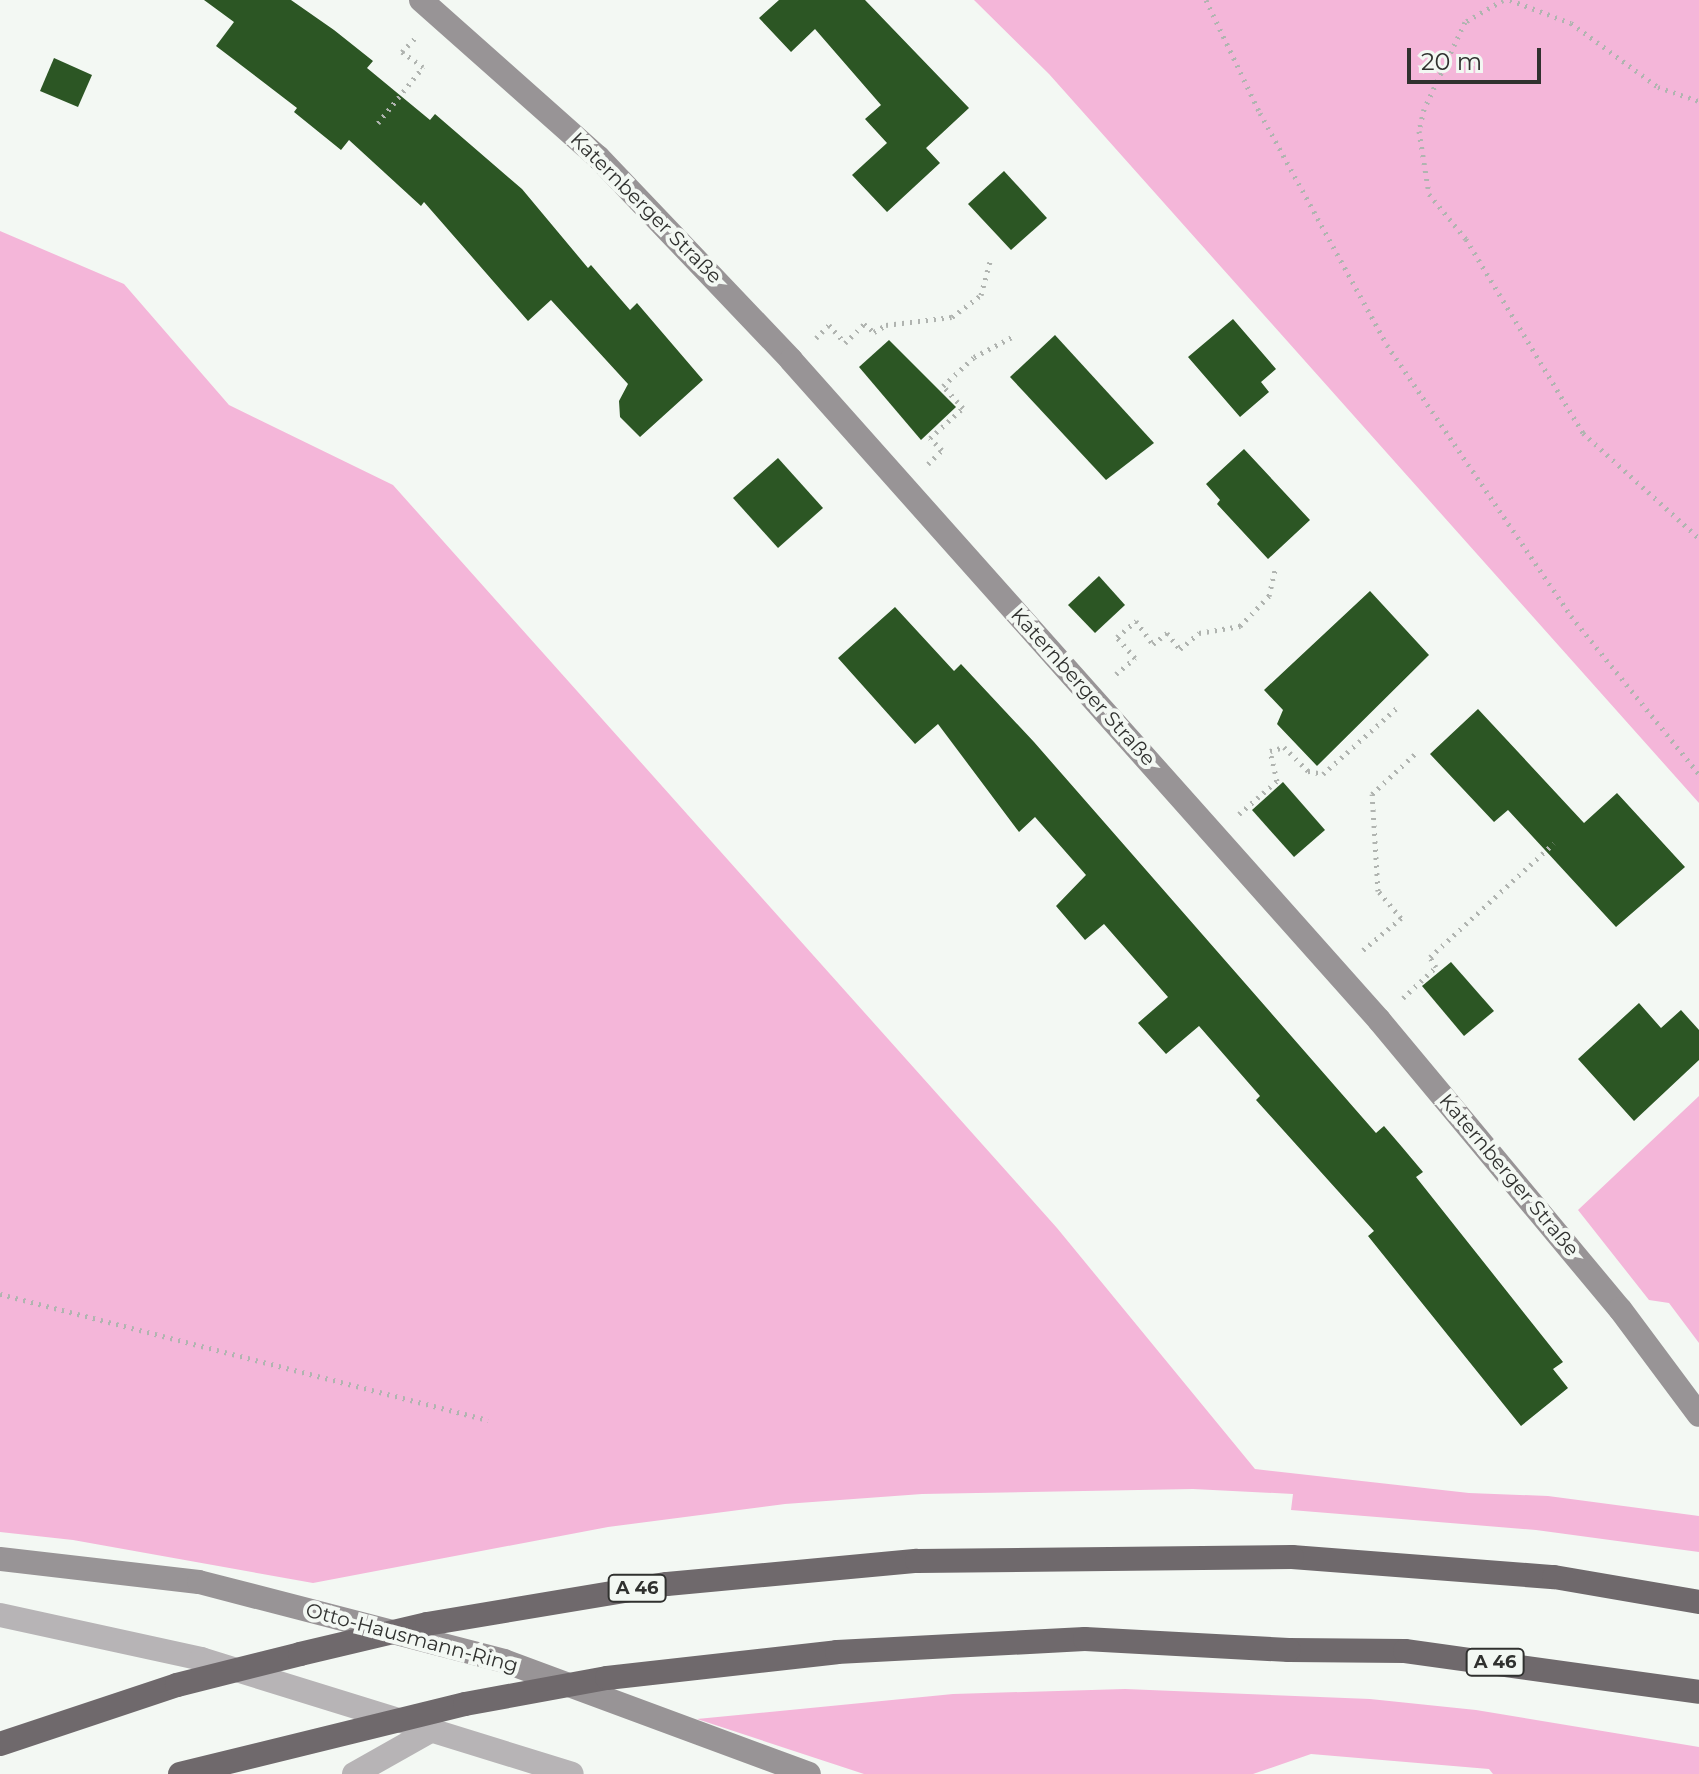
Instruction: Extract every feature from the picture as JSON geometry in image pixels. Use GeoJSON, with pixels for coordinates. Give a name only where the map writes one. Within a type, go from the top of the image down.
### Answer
{"type":"FeatureCollection","features":[{"type":"Feature","properties":{"kind":"highway","name":"A 46"},"geometry":{"type":"LineString","coordinates":[[0,1744],[177,1685],[427,1624],[651,1586],[917,1561],[1292,1557],[1554,1577],[1699,1602]]}},
{"type":"Feature","properties":{"kind":"highway","name":"A 46"},"geometry":{"type":"LineString","coordinates":[[180,1774],[465,1704],[607,1678],[807,1655],[1085,1639],[1289,1650],[1405,1651],[1699,1692]]}},
{"type":"Feature","properties":{"kind":"street","name":"Katernberger Straße"},"geometry":{"type":"LineString","coordinates":[[429,7],[598,157],[791,360],[1379,1020],[1620,1309],[1699,1415]]}},
{"type":"Feature","properties":{"kind":"street","name":"Otto-Hausmann-Ring"},"geometry":{"type":"LineString","coordinates":[[0,1559],[199,1582],[461,1650],[742,1745],[809,1774]]}},
{"type":"Feature","properties":{"kind":"street"},"geometry":{"type":"LineString","coordinates":[[0,1615],[201,1659],[572,1774]]}},
{"type":"Feature","properties":{"kind":"street"},"geometry":{"type":"LineString","coordinates":[[354,1774],[432,1730]]}},
{"type":"Feature","properties":{"kind":"path"},"geometry":{"type":"LineString","coordinates":[[1206,0],[1260,113],[1387,345],[1571,616],[1699,774]]}},
{"type":"Feature","properties":{"kind":"path"},"geometry":{"type":"LineString","coordinates":[[1503,0],[1465,22],[1424,109],[1419,131],[1429,194],[1466,239],[1583,433],[1699,538]]}},
{"type":"Feature","properties":{"kind":"path"},"geometry":{"type":"LineString","coordinates":[[1510,0],[1571,23],[1658,87],[1699,101]]}},
{"type":"Feature","properties":{"kind":"path"},"geometry":{"type":"LineString","coordinates":[[378,123],[423,67],[402,52],[429,7]]}},
{"type":"Feature","properties":{"kind":"path"},"geometry":{"type":"LineString","coordinates":[[791,360],[829,325],[845,343],[864,324],[874,332],[886,325],[952,317],[981,295],[990,261]]}},
{"type":"Feature","properties":{"kind":"path"},"geometry":{"type":"LineString","coordinates":[[904,486],[942,450],[930,438],[963,408],[943,386],[974,357],[1012,337]]}},
{"type":"Feature","properties":{"kind":"path"},"geometry":{"type":"LineString","coordinates":[[1092,696],[1135,658],[1117,637],[1136,621],[1153,644],[1167,633],[1180,649],[1199,633],[1240,626],[1269,596],[1276,566]]}},
{"type":"Feature","properties":{"kind":"path"},"geometry":{"type":"LineString","coordinates":[[1214,836],[1277,781],[1270,751],[1284,747],[1308,771],[1323,774],[1398,707]]}},
{"type":"Feature","properties":{"kind":"path"},"geometry":{"type":"LineString","coordinates":[[1336,972],[1401,918],[1378,891],[1372,794],[1417,752]]}},
{"type":"Feature","properties":{"kind":"path"},"geometry":{"type":"LineString","coordinates":[[1379,1020],[1436,967],[1430,957],[1554,843]]}},
{"type":"Feature","properties":{"kind":"path"},"geometry":{"type":"LineString","coordinates":[[0,1294],[488,1420]]}},
{"type":"Feature","properties":{"kind":"shaded area"},"geometry":{"type":"Polygon","coordinates":[[[974,0],[1699,0],[1699,803],[1049,74],[974,0]]]}},
{"type":"Feature","properties":{"kind":"shaded area"},"geometry":{"type":"Polygon","coordinates":[[[0,231],[124,284],[229,405],[393,485],[1057,1228],[1255,1469],[1469,1493],[1548,1496],[1699,1516],[1699,1552],[1536,1530],[1291,1510],[1293,1494],[1193,1489],[922,1494],[785,1504],[608,1527],[313,1583],[73,1540],[0,1532],[0,231]]]}},
{"type":"Feature","properties":{"kind":"shaded area"},"geometry":{"type":"Polygon","coordinates":[[[1699,1096],[1699,1343],[1669,1303],[1649,1300],[1578,1210],[1699,1096]]]}},
{"type":"Feature","properties":{"kind":"shaded area"},"geometry":{"type":"Polygon","coordinates":[[[1125,1689],[1370,1699],[1476,1710],[1699,1747],[1699,1774],[1493,1774],[1489,1769],[1311,1754],[1253,1774],[864,1774],[697,1719],[953,1694],[1125,1689]]]}},
{"type":"Feature","properties":{"kind":"building"},"geometry":{"type":"Polygon","coordinates":[[[204,0],[291,0],[334,30],[373,61],[367,68],[430,120],[435,114],[522,189],[588,268],[591,265],[630,310],[637,303],[703,380],[640,437],[620,417],[619,401],[628,384],[551,300],[528,321],[424,202],[421,206],[349,140],[341,150],[294,112],[297,108],[216,46],[234,22],[204,0]]]}},
{"type":"Feature","properties":{"kind":"building"},"geometry":{"type":"Polygon","coordinates":[[[779,0],[865,0],[969,108],[926,148],[940,163],[887,212],[852,175],[887,143],[865,119],[881,105],[815,29],[791,52],[759,18],[779,0]]]}},
{"type":"Feature","properties":{"kind":"building"},"geometry":{"type":"Polygon","coordinates":[[[54,58],[92,75],[78,107],[40,91],[54,58]]]}},
{"type":"Feature","properties":{"kind":"building"},"geometry":{"type":"Polygon","coordinates":[[[1004,171],[1047,218],[1011,250],[968,204],[1004,171]]]}},
{"type":"Feature","properties":{"kind":"building"},"geometry":{"type":"Polygon","coordinates":[[[1233,319],[1276,369],[1261,382],[1269,392],[1240,417],[1188,357],[1233,319]]]}},
{"type":"Feature","properties":{"kind":"building"},"geometry":{"type":"Polygon","coordinates":[[[1055,335],[1154,443],[1106,480],[1010,377],[1055,335]]]}},
{"type":"Feature","properties":{"kind":"building"},"geometry":{"type":"Polygon","coordinates":[[[889,340],[956,407],[921,440],[859,367],[889,340]]]}},
{"type":"Feature","properties":{"kind":"building"},"geometry":{"type":"Polygon","coordinates":[[[1244,449],[1310,520],[1268,559],[1217,504],[1220,500],[1206,484],[1244,449]]]}},
{"type":"Feature","properties":{"kind":"building"},"geometry":{"type":"Polygon","coordinates":[[[778,458],[823,508],[778,548],[733,498],[778,458]]]}},
{"type":"Feature","properties":{"kind":"building"},"geometry":{"type":"Polygon","coordinates":[[[1099,576],[1125,605],[1095,633],[1068,605],[1099,576]]]}},
{"type":"Feature","properties":{"kind":"building"},"geometry":{"type":"Polygon","coordinates":[[[1370,591],[1429,655],[1317,766],[1277,724],[1283,710],[1264,690],[1370,591]]]}},
{"type":"Feature","properties":{"kind":"building"},"geometry":{"type":"Polygon","coordinates":[[[895,607],[954,671],[961,664],[1034,742],[1376,1133],[1384,1126],[1423,1172],[1416,1177],[1563,1362],[1553,1369],[1568,1388],[1521,1426],[1368,1236],[1374,1231],[1256,1100],[1260,1096],[1199,1026],[1166,1054],[1138,1023],[1168,997],[1104,924],[1085,940],[1056,906],[1086,875],[1035,817],[1019,832],[938,724],[915,744],[838,658],[895,607]]]}},
{"type":"Feature","properties":{"kind":"building"},"geometry":{"type":"Polygon","coordinates":[[[1478,709],[1584,823],[1617,793],[1685,867],[1616,927],[1508,810],[1494,822],[1430,754],[1478,709]]]}},
{"type":"Feature","properties":{"kind":"building"},"geometry":{"type":"Polygon","coordinates":[[[1283,782],[1325,830],[1294,857],[1252,810],[1283,782]]]}},
{"type":"Feature","properties":{"kind":"building"},"geometry":{"type":"Polygon","coordinates":[[[1451,962],[1494,1011],[1464,1036],[1422,986],[1451,962]]]}},
{"type":"Feature","properties":{"kind":"building"},"geometry":{"type":"Polygon","coordinates":[[[1639,1003],[1661,1028],[1681,1010],[1699,1030],[1699,1060],[1634,1121],[1578,1059],[1639,1003]]]}}]}
